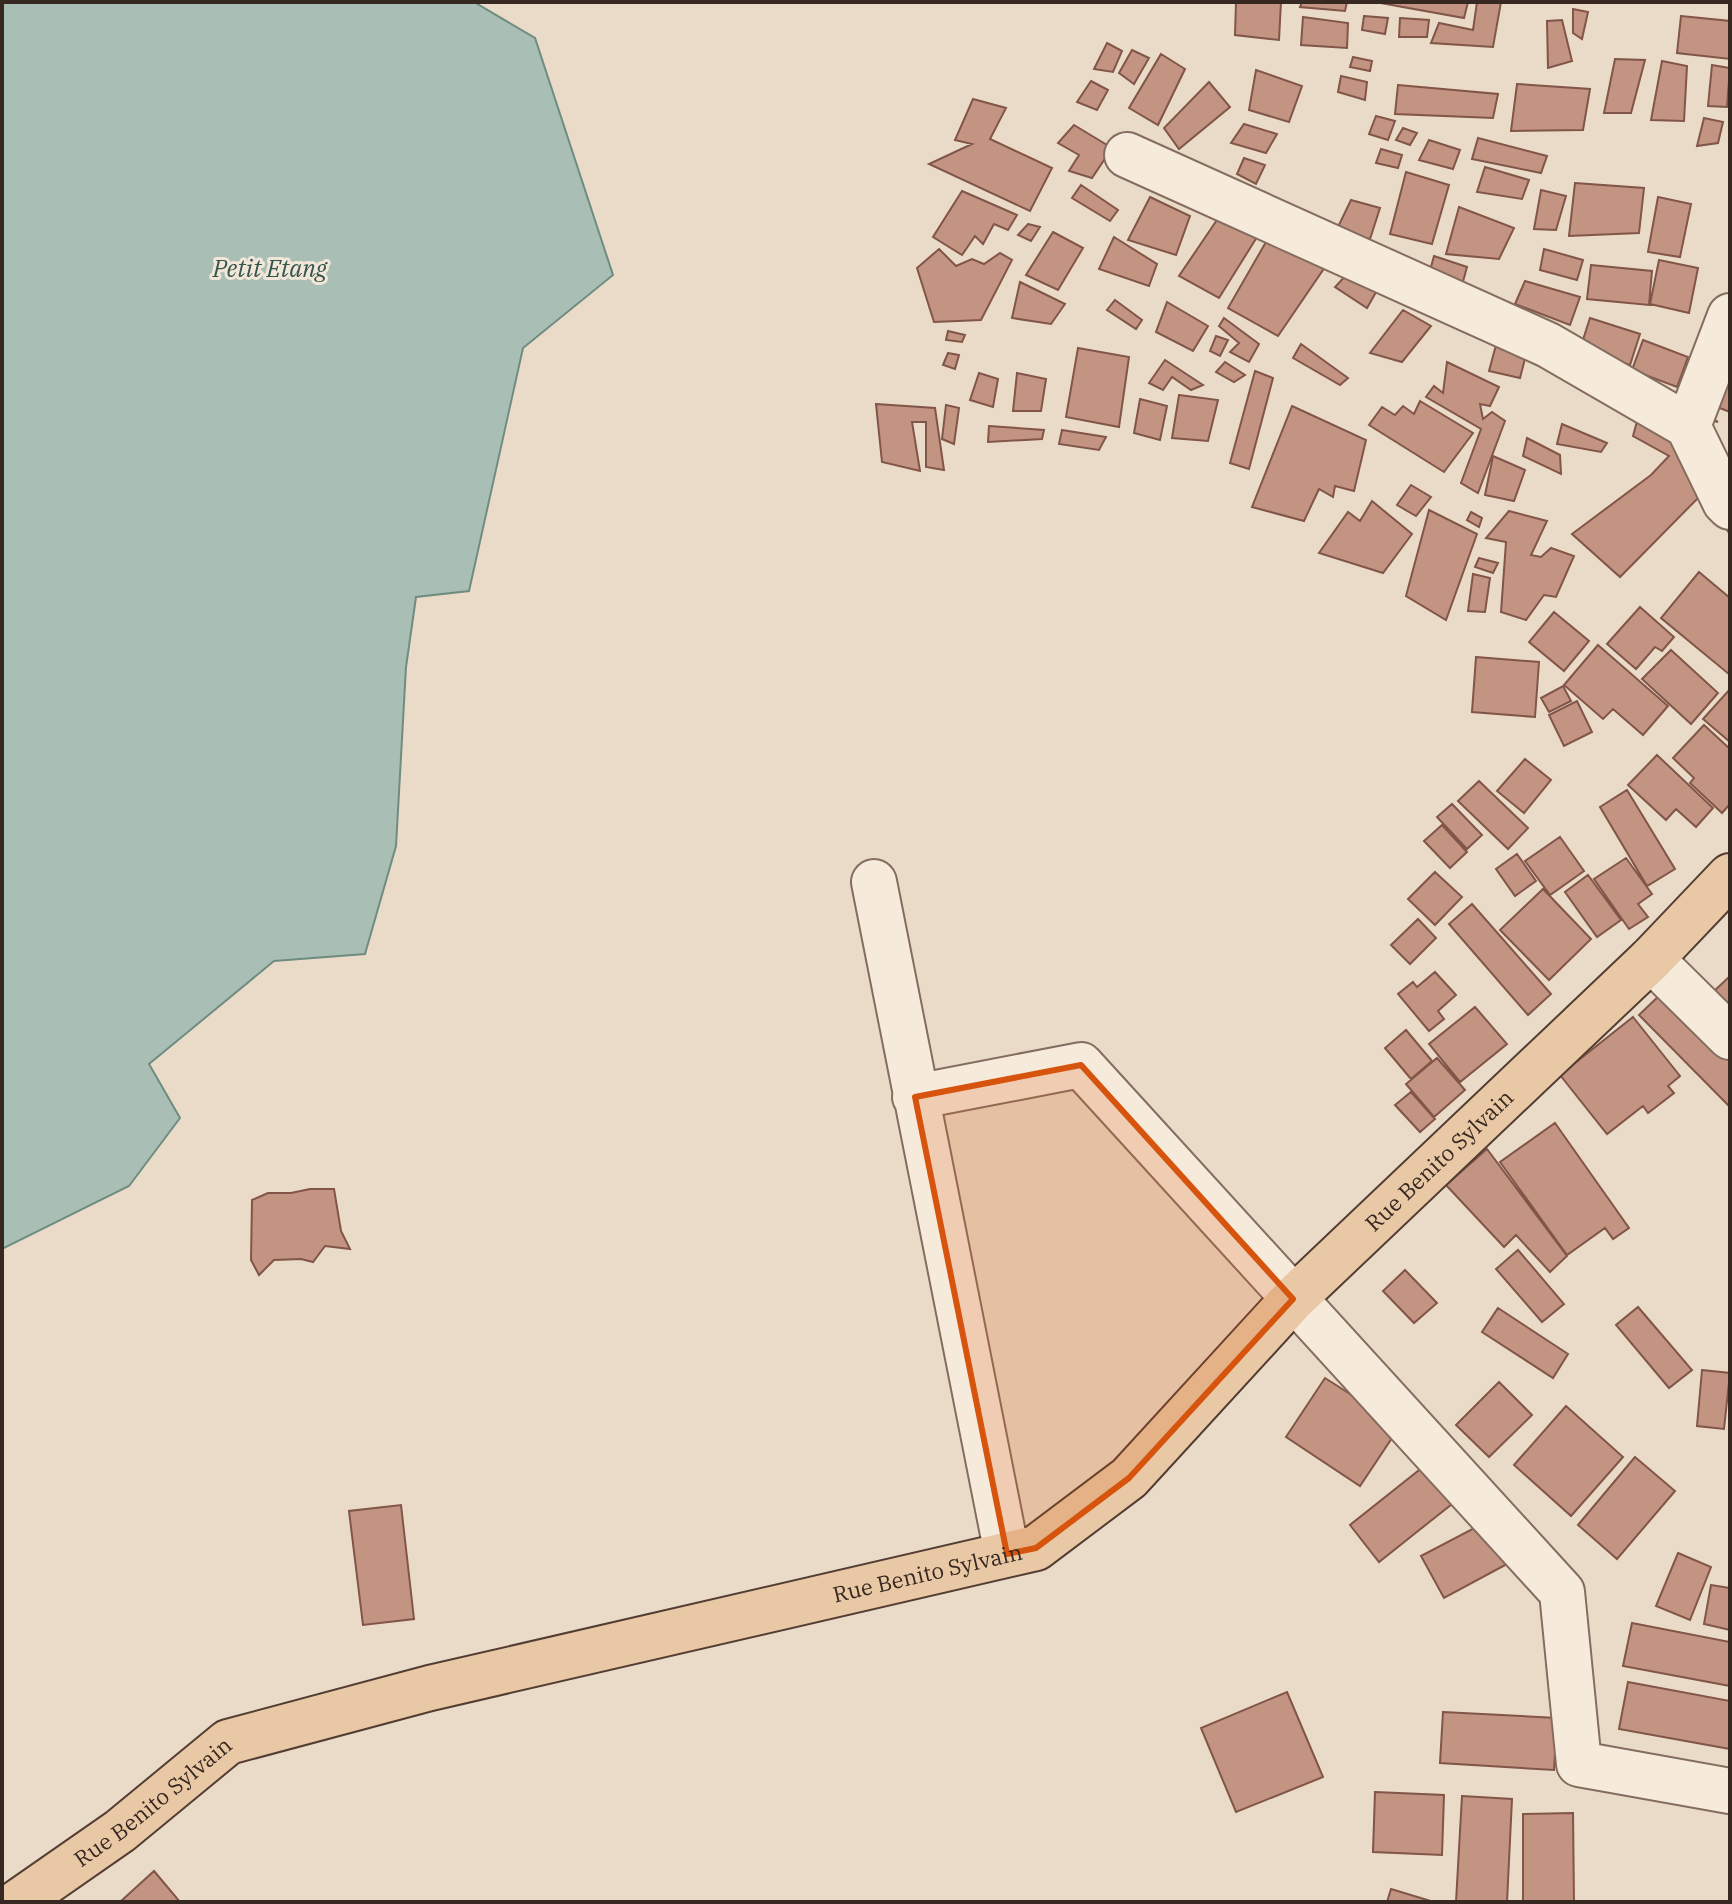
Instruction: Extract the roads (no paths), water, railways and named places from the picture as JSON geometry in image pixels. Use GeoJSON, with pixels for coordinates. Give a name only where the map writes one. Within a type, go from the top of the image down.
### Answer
{"type":"FeatureCollection","features":[{"type":"Feature","properties":{"kind":"main road","name":"Rue Benito Sylvain"},"geometry":{"type":"LineString","coordinates":[[18,1902],[120,1831],[228,1742],[430,1688],[1036,1548],[1129,1478],[1293,1299],[1651,959],[1730,876]]}},
{"type":"Feature","properties":{"kind":"street"},"geometry":{"type":"LineString","coordinates":[[1127,155],[1548,345],[1688,426],[1730,507]]}},
{"type":"Feature","properties":{"kind":"street"},"geometry":{"type":"LineString","coordinates":[[1688,426],[1730,316]]}},
{"type":"Feature","properties":{"kind":"street"},"geometry":{"type":"LineString","coordinates":[[874,882],[1007,1554]]}},
{"type":"Feature","properties":{"kind":"street"},"geometry":{"type":"LineString","coordinates":[[1651,959],[1730,1037]]}},
{"type":"Feature","properties":{"kind":"street"},"geometry":{"type":"LineString","coordinates":[[915,1097],[1081,1065],[1562,1592],[1579,1764],[1730,1791]]}},
{"type":"Feature","properties":{"kind":"water","name":"Petit Etang"},"geometry":{"type":"Polygon","coordinates":[[[2,2],[474,2],[535,38],[613,275],[523,348],[469,591],[416,597],[406,667],[396,846],[365,954],[274,961],[149,1064],[180,1118],[129,1186],[2,1249],[2,2]]]}}]}
